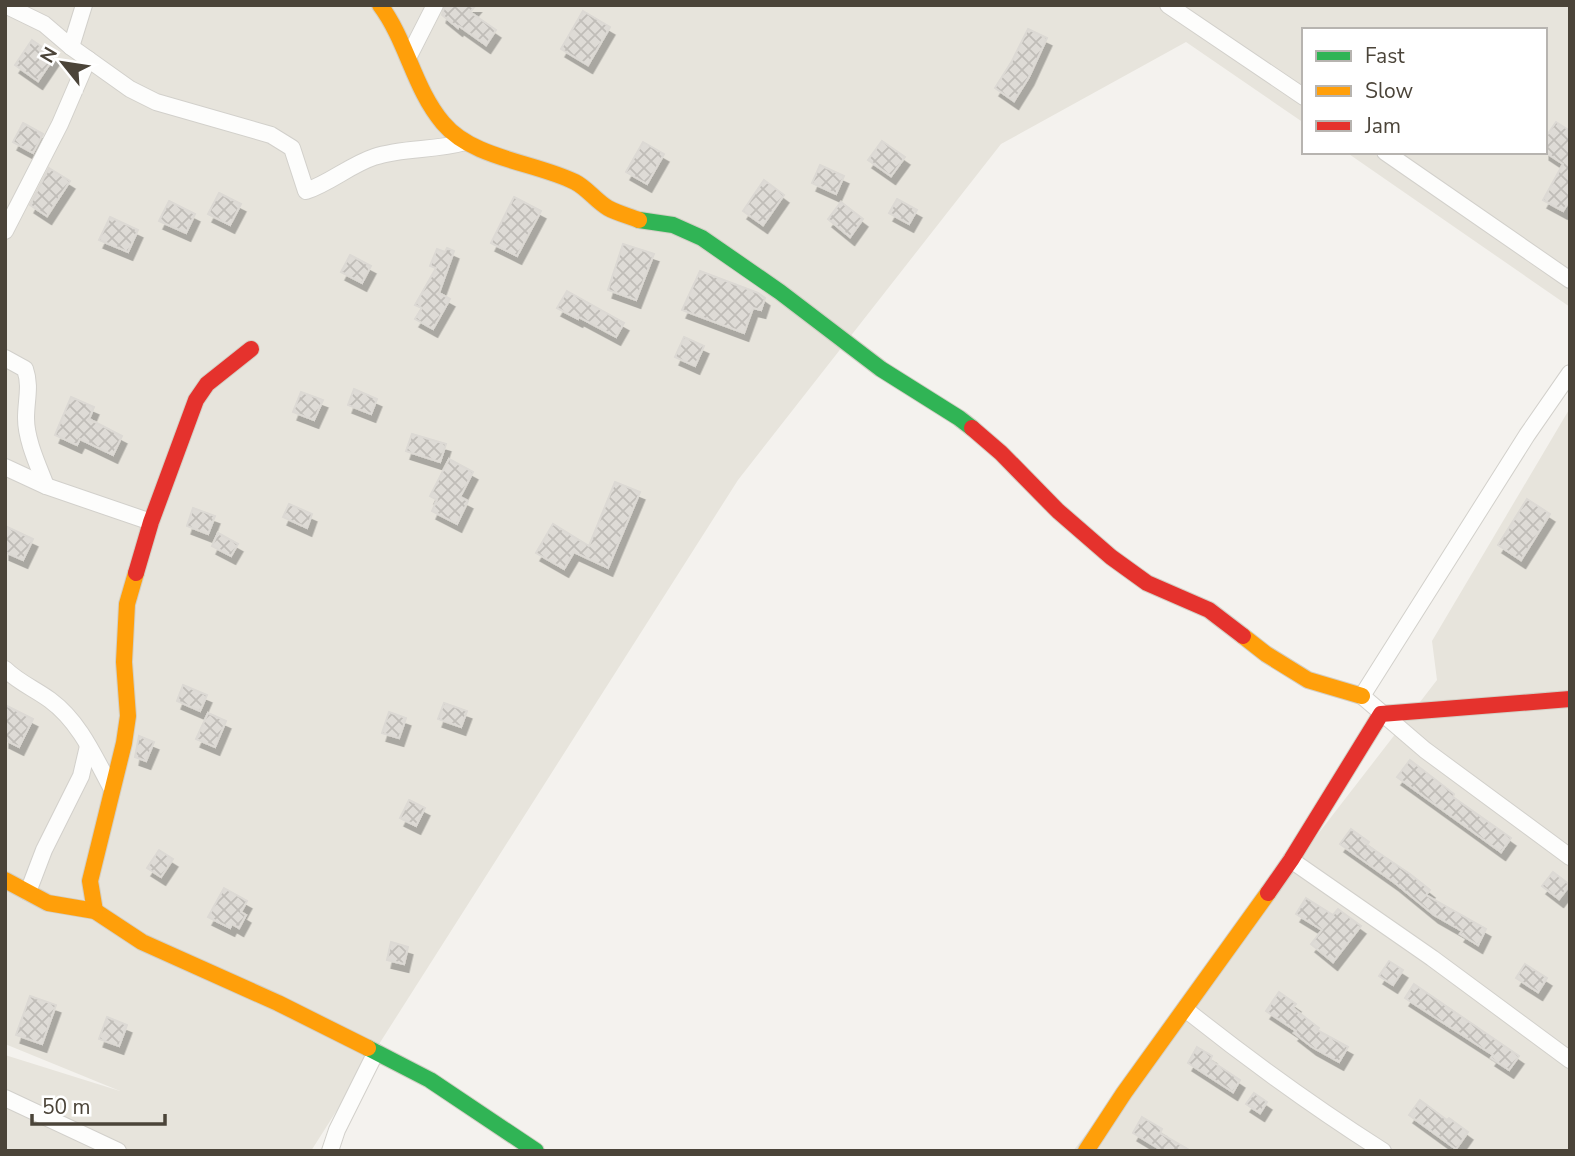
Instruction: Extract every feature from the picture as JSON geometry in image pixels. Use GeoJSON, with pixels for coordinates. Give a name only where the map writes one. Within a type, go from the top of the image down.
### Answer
{"type":"FeatureCollection","features":[{"type":"Feature","properties":{"kind":"street"},"geometry":{"type":"LineString","coordinates":[[5,5],[44,24],[130,89],[156,102],[271,135],[292,148],[306,191],[373,158],[427,147],[445,148],[465,142]]}},
{"type":"Feature","properties":{"kind":"street"},"geometry":{"type":"LineString","coordinates":[[71,47],[84,5]]}},
{"type":"Feature","properties":{"kind":"street"},"geometry":{"type":"LineString","coordinates":[[380,5],[409,56],[431,107],[445,126],[465,142],[578,183],[608,208],[639,220],[673,225],[702,238],[780,292],[881,369],[959,418],[1001,453],[1058,511],[1111,558],[1147,583],[1209,610],[1266,654],[1308,680],[1362,696],[1479,791],[1570,857]]}},
{"type":"Feature","properties":{"kind":"street"},"geometry":{"type":"LineString","coordinates":[[409,56],[435,5]]}},
{"type":"Feature","properties":{"kind":"street"},"geometry":{"type":"LineString","coordinates":[[1168,5],[1302,96]]}},
{"type":"Feature","properties":{"kind":"street"},"geometry":{"type":"LineString","coordinates":[[5,231],[60,124],[88,59]]}},
{"type":"Feature","properties":{"kind":"street"},"geometry":{"type":"LineString","coordinates":[[1388,154],[1570,281]]}},
{"type":"Feature","properties":{"kind":"street"},"geometry":{"type":"LineString","coordinates":[[95,911],[90,881],[128,716],[124,662],[127,604],[151,522],[196,400],[207,384],[251,349]]}},
{"type":"Feature","properties":{"kind":"street"},"geometry":{"type":"LineString","coordinates":[[5,358],[25,369],[29,378],[26,420],[30,442],[46,486]]}},
{"type":"Feature","properties":{"kind":"street"},"geometry":{"type":"LineString","coordinates":[[1362,696],[1527,435],[1570,373]]}},
{"type":"Feature","properties":{"kind":"street"},"geometry":{"type":"LineString","coordinates":[[5,467],[46,486],[151,522]]}},
{"type":"Feature","properties":{"kind":"street"},"geometry":{"type":"LineString","coordinates":[[5,669],[27,687],[49,699],[67,715],[89,746],[113,789]]}},
{"type":"Feature","properties":{"kind":"street"},"geometry":{"type":"LineString","coordinates":[[1381,714],[1570,699]]}},
{"type":"Feature","properties":{"kind":"street"},"geometry":{"type":"LineString","coordinates":[[1086,1151],[1291,860],[1381,714]]}},
{"type":"Feature","properties":{"kind":"street"},"geometry":{"type":"LineString","coordinates":[[28,892],[44,850],[81,776],[89,746]]}},
{"type":"Feature","properties":{"kind":"street"},"geometry":{"type":"LineString","coordinates":[[1291,860],[1432,958],[1570,1060]]}},
{"type":"Feature","properties":{"kind":"street"},"geometry":{"type":"LineString","coordinates":[[5,880],[48,902],[95,911],[142,942],[240,985],[376,1052],[430,1080],[536,1151]]}},
{"type":"Feature","properties":{"kind":"street"},"geometry":{"type":"LineString","coordinates":[[1185,1009],[1244,1056],[1383,1151]]}},
{"type":"Feature","properties":{"kind":"street"},"geometry":{"type":"LineString","coordinates":[[330,1151],[337,1130],[376,1052]]}},
{"type":"Feature","properties":{"kind":"street"},"geometry":{"type":"LineString","coordinates":[[5,1098],[118,1151]]}},
{"type":"Feature","properties":{"kind":"shaded area"},"geometry":{"type":"Polygon","coordinates":[[[5,5],[1570,5],[1570,307],[1349,154],[1547,154],[1547,28],[1302,28],[1302,122],[1186,42],[1001,144],[738,480],[311,1151],[5,1151],[5,1055],[120,1091],[5,1044],[5,5]]]}},
{"type":"Feature","properties":{"kind":"shaded area"},"geometry":{"type":"Polygon","coordinates":[[[1570,408],[1570,1151],[1073,1151],[1437,680],[1432,641],[1570,408]]]}},
{"type":"Feature","properties":{"kind":"building"},"geometry":{"type":"Polygon","coordinates":[[[445,5],[476,5],[470,12],[496,30],[486,45],[442,15],[445,5]]]}},
{"type":"Feature","properties":{"kind":"building"},"geometry":{"type":"Polygon","coordinates":[[[583,11],[610,27],[588,65],[561,49],[583,11]]]}},
{"type":"Feature","properties":{"kind":"building"},"geometry":{"type":"Polygon","coordinates":[[[1028,29],[1047,38],[1029,77],[1014,101],[995,88],[1028,29]]]}},
{"type":"Feature","properties":{"kind":"building"},"geometry":{"type":"Polygon","coordinates":[[[32,40],[55,56],[38,81],[15,65],[32,40]]]}},
{"type":"Feature","properties":{"kind":"building"},"geometry":{"type":"Polygon","coordinates":[[[1556,122],[1570,131],[1570,200],[1563,211],[1543,200],[1563,164],[1547,153],[1547,135],[1556,122]]]}},
{"type":"Feature","properties":{"kind":"building"},"geometry":{"type":"Polygon","coordinates":[[[23,123],[43,134],[33,153],[13,142],[23,123]]]}},
{"type":"Feature","properties":{"kind":"building"},"geometry":{"type":"Polygon","coordinates":[[[882,141],[905,157],[891,176],[868,160],[882,141]]]}},
{"type":"Feature","properties":{"kind":"building"},"geometry":{"type":"Polygon","coordinates":[[[643,142],[664,154],[647,184],[626,172],[643,142]]]}},
{"type":"Feature","properties":{"kind":"building"},"geometry":{"type":"Polygon","coordinates":[[[820,165],[844,176],[836,194],[812,183],[820,165]]]}},
{"type":"Feature","properties":{"kind":"building"},"geometry":{"type":"Polygon","coordinates":[[[49,168],[70,181],[47,216],[30,205],[49,168]]]}},
{"type":"Feature","properties":{"kind":"building"},"geometry":{"type":"Polygon","coordinates":[[[764,180],[784,195],[763,225],[743,211],[764,180]]]}},
{"type":"Feature","properties":{"kind":"building"},"geometry":{"type":"Polygon","coordinates":[[[219,193],[241,204],[230,225],[208,214],[219,193]]]}},
{"type":"Feature","properties":{"kind":"building"},"geometry":{"type":"Polygon","coordinates":[[[514,197],[541,211],[517,256],[491,243],[514,197]]]}},
{"type":"Feature","properties":{"kind":"building"},"geometry":{"type":"Polygon","coordinates":[[[897,199],[917,210],[909,224],[889,213],[897,199]]]}},
{"type":"Feature","properties":{"kind":"building"},"geometry":{"type":"Polygon","coordinates":[[[169,201],[195,214],[186,233],[159,221],[169,201]]]}},
{"type":"Feature","properties":{"kind":"building"},"geometry":{"type":"Polygon","coordinates":[[[841,202],[863,219],[850,237],[828,219],[841,202]]]}},
{"type":"Feature","properties":{"kind":"building"},"geometry":{"type":"Polygon","coordinates":[[[110,217],[138,230],[128,252],[99,240],[110,217]]]}},
{"type":"Feature","properties":{"kind":"building"},"geometry":{"type":"Polygon","coordinates":[[[623,244],[654,254],[636,300],[608,290],[623,244]]]}},
{"type":"Feature","properties":{"kind":"building"},"geometry":{"type":"Polygon","coordinates":[[[447,248],[454,251],[439,293],[450,299],[433,329],[415,319],[422,308],[415,305],[436,268],[430,266],[437,249],[445,252],[447,248]]]}},
{"type":"Feature","properties":{"kind":"building"},"geometry":{"type":"Polygon","coordinates":[[[350,255],[371,266],[362,283],[341,272],[350,255]]]}},
{"type":"Feature","properties":{"kind":"building"},"geometry":{"type":"Polygon","coordinates":[[[700,271],[765,298],[761,310],[753,308],[744,333],[682,310],[700,271]]]}},
{"type":"Feature","properties":{"kind":"building"},"geometry":{"type":"Polygon","coordinates":[[[567,291],[624,323],[616,337],[557,308],[567,291]]]}},
{"type":"Feature","properties":{"kind":"building"},"geometry":{"type":"Polygon","coordinates":[[[684,337],[704,346],[695,366],[675,357],[684,337]]]}},
{"type":"Feature","properties":{"kind":"building"},"geometry":{"type":"Polygon","coordinates":[[[354,389],[377,399],[371,414],[348,405],[354,389]]]}},
{"type":"Feature","properties":{"kind":"building"},"geometry":{"type":"Polygon","coordinates":[[[301,392],[323,400],[314,420],[293,412],[301,392]]]}},
{"type":"Feature","properties":{"kind":"building"},"geometry":{"type":"Polygon","coordinates":[[[71,397],[94,407],[89,419],[122,436],[113,455],[80,439],[77,445],[55,435],[71,397]]]}},
{"type":"Feature","properties":{"kind":"building"},"geometry":{"type":"Polygon","coordinates":[[[412,434],[446,444],[440,462],[406,451],[412,434]]]}},
{"type":"Feature","properties":{"kind":"building"},"geometry":{"type":"Polygon","coordinates":[[[449,459],[473,472],[460,497],[468,501],[457,524],[432,511],[437,500],[430,496],[449,459]]]}},
{"type":"Feature","properties":{"kind":"building"},"geometry":{"type":"Polygon","coordinates":[[[615,482],[640,492],[608,568],[574,552],[564,569],[536,553],[553,524],[589,546],[615,482]]]}},
{"type":"Feature","properties":{"kind":"building"},"geometry":{"type":"Polygon","coordinates":[[[1527,499],[1550,514],[1521,560],[1498,545],[1527,499]]]}},
{"type":"Feature","properties":{"kind":"building"},"geometry":{"type":"Polygon","coordinates":[[[289,504],[312,514],[307,528],[283,517],[289,504]]]}},
{"type":"Feature","properties":{"kind":"building"},"geometry":{"type":"Polygon","coordinates":[[[193,508],[215,516],[208,534],[187,526],[193,508]]]}},
{"type":"Feature","properties":{"kind":"building"},"geometry":{"type":"Polygon","coordinates":[[[5,526],[33,539],[23,560],[5,552],[5,526]]]}},
{"type":"Feature","properties":{"kind":"building"},"geometry":{"type":"Polygon","coordinates":[[[218,533],[238,544],[231,556],[212,546],[218,533]]]}},
{"type":"Feature","properties":{"kind":"building"},"geometry":{"type":"Polygon","coordinates":[[[183,685],[207,695],[200,711],[177,701],[183,685]]]}},
{"type":"Feature","properties":{"kind":"building"},"geometry":{"type":"Polygon","coordinates":[[[444,703],[467,711],[461,727],[438,719],[444,703]]]}},
{"type":"Feature","properties":{"kind":"building"},"geometry":{"type":"Polygon","coordinates":[[[5,705],[33,719],[19,747],[5,740],[5,705]]]}},
{"type":"Feature","properties":{"kind":"building"},"geometry":{"type":"Polygon","coordinates":[[[389,712],[406,718],[399,738],[382,733],[389,712]]]}},
{"type":"Feature","properties":{"kind":"building"},"geometry":{"type":"Polygon","coordinates":[[[208,713],[226,721],[215,747],[196,739],[208,713]]]}},
{"type":"Feature","properties":{"kind":"building"},"geometry":{"type":"Polygon","coordinates":[[[139,736],[154,742],[146,761],[135,757],[139,736]]]}},
{"type":"Feature","properties":{"kind":"building"},"geometry":{"type":"Polygon","coordinates":[[[1410,760],[1454,794],[1453,797],[1511,838],[1501,852],[1397,777],[1410,760]]]}},
{"type":"Feature","properties":{"kind":"building"},"geometry":{"type":"Polygon","coordinates":[[[409,800],[425,808],[416,826],[400,818],[409,800]]]}},
{"type":"Feature","properties":{"kind":"building"},"geometry":{"type":"Polygon","coordinates":[[[1351,829],[1369,842],[1367,845],[1430,890],[1426,895],[1486,929],[1478,945],[1340,844],[1351,829]]]}},
{"type":"Feature","properties":{"kind":"building"},"geometry":{"type":"Polygon","coordinates":[[[159,850],[173,859],[161,877],[147,868],[159,850]]]}},
{"type":"Feature","properties":{"kind":"building"},"geometry":{"type":"Polygon","coordinates":[[[1553,872],[1570,885],[1559,899],[1542,886],[1553,872]]]}},
{"type":"Feature","properties":{"kind":"building"},"geometry":{"type":"Polygon","coordinates":[[[224,888],[247,901],[241,912],[246,915],[239,928],[232,924],[230,928],[208,917],[224,888]]]}},
{"type":"Feature","properties":{"kind":"building"},"geometry":{"type":"Polygon","coordinates":[[[1306,898],[1333,915],[1338,909],[1361,926],[1333,962],[1311,944],[1322,930],[1296,914],[1306,898]]]}},
{"type":"Feature","properties":{"kind":"building"},"geometry":{"type":"Polygon","coordinates":[[[391,942],[408,947],[404,964],[387,960],[391,942]]]}},
{"type":"Feature","properties":{"kind":"building"},"geometry":{"type":"Polygon","coordinates":[[[1389,961],[1403,970],[1393,985],[1379,976],[1389,961]]]}},
{"type":"Feature","properties":{"kind":"building"},"geometry":{"type":"Polygon","coordinates":[[[1525,964],[1547,978],[1538,992],[1516,978],[1525,964]]]}},
{"type":"Feature","properties":{"kind":"building"},"geometry":{"type":"Polygon","coordinates":[[[1414,984],[1519,1056],[1509,1070],[1491,1058],[1493,1055],[1405,998],[1414,984]]]}},
{"type":"Feature","properties":{"kind":"building"},"geometry":{"type":"Polygon","coordinates":[[[1279,992],[1296,1004],[1293,1008],[1319,1028],[1317,1030],[1348,1047],[1339,1062],[1312,1047],[1294,1033],[1296,1031],[1266,1011],[1279,992]]]}},
{"type":"Feature","properties":{"kind":"building"},"geometry":{"type":"Polygon","coordinates":[[[30,996],[56,1005],[42,1044],[16,1035],[30,996]]]}},
{"type":"Feature","properties":{"kind":"building"},"geometry":{"type":"Polygon","coordinates":[[[107,1017],[127,1025],[119,1046],[99,1039],[107,1017]]]}},
{"type":"Feature","properties":{"kind":"building"},"geometry":{"type":"Polygon","coordinates":[[[1197,1047],[1212,1056],[1210,1060],[1240,1080],[1233,1092],[1188,1063],[1197,1047]]]}},
{"type":"Feature","properties":{"kind":"building"},"geometry":{"type":"Polygon","coordinates":[[[1254,1093],[1267,1102],[1260,1113],[1246,1104],[1254,1093]]]}},
{"type":"Feature","properties":{"kind":"building"},"geometry":{"type":"Polygon","coordinates":[[[1420,1100],[1468,1132],[1456,1149],[1409,1115],[1420,1100]]]}},
{"type":"Feature","properties":{"kind":"building"},"geometry":{"type":"Polygon","coordinates":[[[1142,1117],[1162,1129],[1160,1133],[1191,1151],[1163,1151],[1133,1133],[1142,1117]]]}},
{"type":"Feature","properties":{"kind":"traffic: fast"},"geometry":{"type":"LineString","coordinates":[[639,220],[673,225],[702,238],[780,292],[881,369],[972,428]]}},
{"type":"Feature","properties":{"kind":"traffic: fast"},"geometry":{"type":"LineString","coordinates":[[368,1048],[430,1080],[536,1151]]}},
{"type":"Feature","properties":{"kind":"traffic: slow"},"geometry":{"type":"LineString","coordinates":[[380,5],[397,34],[433,110],[456,135],[487,152],[575,182],[608,208],[639,220]]}},
{"type":"Feature","properties":{"kind":"traffic: slow"},"geometry":{"type":"LineString","coordinates":[[95,911],[90,881],[124,743],[128,716],[124,662],[127,604],[136,573]]}},
{"type":"Feature","properties":{"kind":"traffic: slow"},"geometry":{"type":"LineString","coordinates":[[1243,636],[1308,680],[1362,696]]}},
{"type":"Feature","properties":{"kind":"traffic: slow"},"geometry":{"type":"LineString","coordinates":[[5,880],[48,903],[95,911],[142,942],[278,1003],[368,1048]]}},
{"type":"Feature","properties":{"kind":"traffic: slow"},"geometry":{"type":"LineString","coordinates":[[1086,1151],[1124,1093],[1268,893]]}},
{"type":"Feature","properties":{"kind":"traffic: jam"},"geometry":{"type":"LineString","coordinates":[[136,573],[151,522],[196,400],[207,384],[251,349]]}},
{"type":"Feature","properties":{"kind":"traffic: jam"},"geometry":{"type":"LineString","coordinates":[[972,428],[1001,453],[1058,511],[1111,557],[1147,583],[1209,610],[1243,636]]}},
{"type":"Feature","properties":{"kind":"traffic: jam"},"geometry":{"type":"LineString","coordinates":[[1268,893],[1381,714],[1570,699]]}}]}
